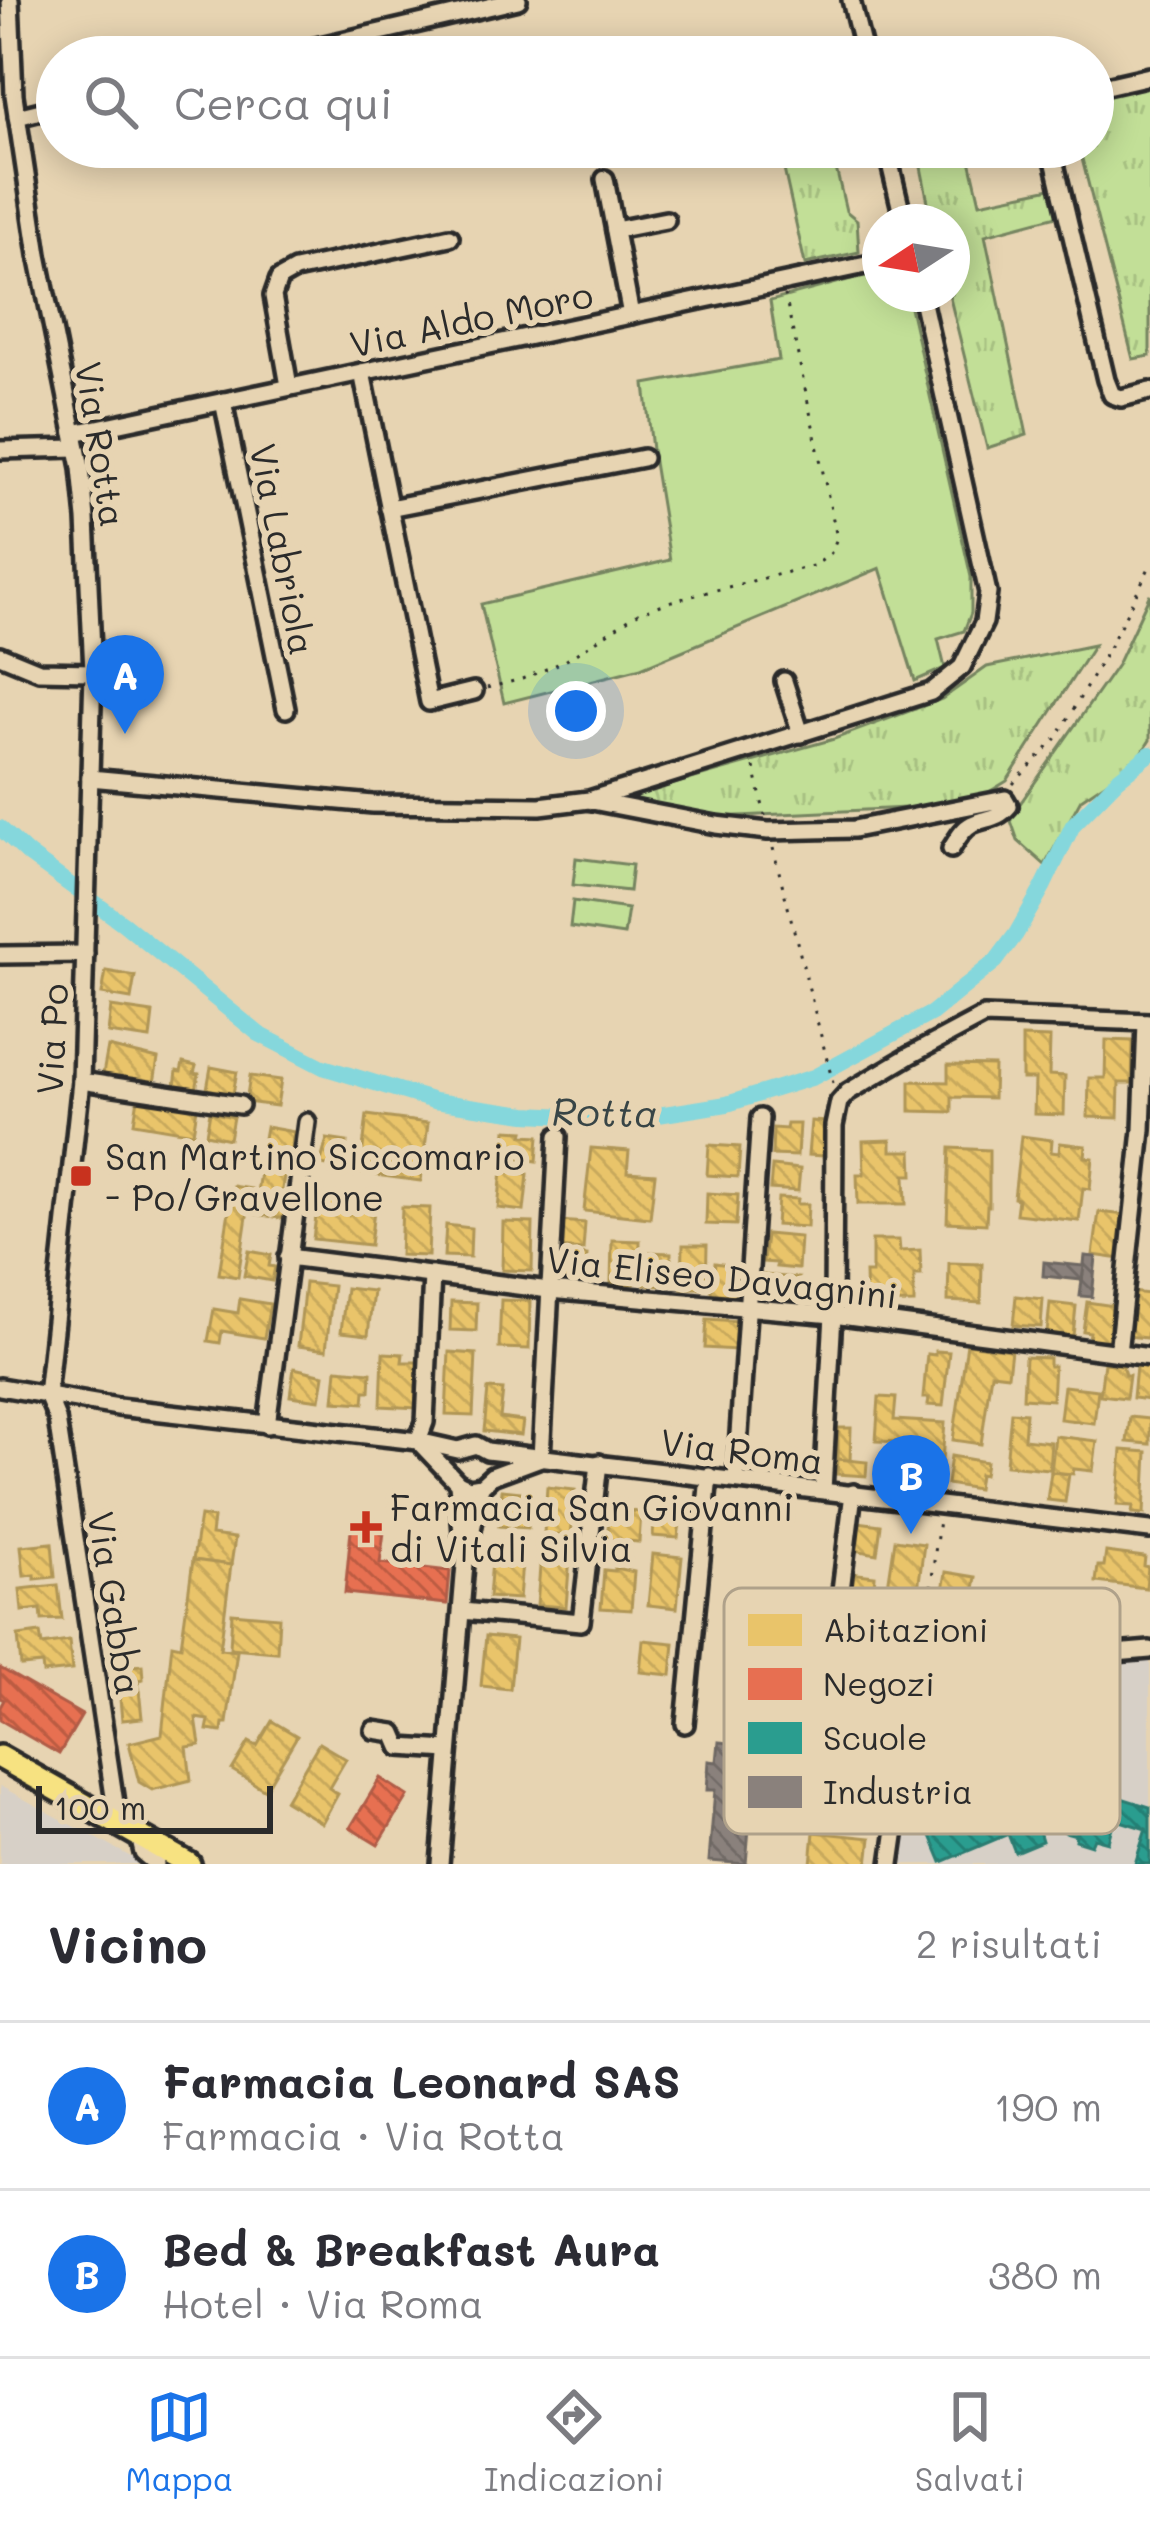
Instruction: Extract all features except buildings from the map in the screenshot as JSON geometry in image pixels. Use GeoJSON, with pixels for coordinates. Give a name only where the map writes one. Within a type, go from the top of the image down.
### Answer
{"type":"FeatureCollection","features":[{"type":"Feature","properties":{"kind":"main road"},"geometry":{"type":"LineString","coordinates":[[0,1757],[189,1864]]}},
{"type":"Feature","properties":{"kind":"street","name":"Via Rotta"},"geometry":{"type":"LineString","coordinates":[[10,0],[17,117],[86,519],[93,672],[86,900]]}},
{"type":"Feature","properties":{"kind":"street"},"geometry":{"type":"LineString","coordinates":[[363,36],[518,0]]}},
{"type":"Feature","properties":{"kind":"street"},"geometry":{"type":"LineString","coordinates":[[851,0],[860,36]]}},
{"type":"Feature","properties":{"kind":"street"},"geometry":{"type":"LineString","coordinates":[[1114,84],[1150,76]]}},
{"type":"Feature","properties":{"kind":"street"},"geometry":{"type":"LineString","coordinates":[[17,117],[36,112]]}},
{"type":"Feature","properties":{"kind":"street"},"geometry":{"type":"LineString","coordinates":[[891,168],[900,204]]}},
{"type":"Feature","properties":{"kind":"street"},"geometry":{"type":"LineString","coordinates":[[1056,168],[1112,395],[1121,398],[1150,391]]}},
{"type":"Feature","properties":{"kind":"street"},"geometry":{"type":"LineString","coordinates":[[604,179],[632,315]]}},
{"type":"Feature","properties":{"kind":"street"},"geometry":{"type":"LineString","coordinates":[[614,230],[666,220]]}},
{"type":"Feature","properties":{"kind":"street"},"geometry":{"type":"LineString","coordinates":[[289,386],[273,296],[279,279],[296,270],[450,237]]}},
{"type":"Feature","properties":{"kind":"street","name":"Via Aldo Moro"},"geometry":{"type":"LineString","coordinates":[[0,450],[76,441],[289,386],[862,266]]}},
{"type":"Feature","properties":{"kind":"street"},"geometry":{"type":"LineString","coordinates":[[90,778],[373,804],[540,806],[590,800],[932,692],[962,667],[984,622],[988,593],[925,312]]}},
{"type":"Feature","properties":{"kind":"street"},"geometry":{"type":"LineString","coordinates":[[362,372],[429,702],[474,691]]}},
{"type":"Feature","properties":{"kind":"street","name":"Via Labriola"},"geometry":{"type":"LineString","coordinates":[[223,401],[286,709]]}},
{"type":"Feature","properties":{"kind":"street"},"geometry":{"type":"LineString","coordinates":[[389,508],[643,458]]}},
{"type":"Feature","properties":{"kind":"street"},"geometry":{"type":"LineString","coordinates":[[0,656],[39,671],[93,672]]}},
{"type":"Feature","properties":{"kind":"street"},"geometry":{"type":"LineString","coordinates":[[784,681],[801,734]]}},
{"type":"Feature","properties":{"kind":"street"},"geometry":{"type":"LineString","coordinates":[[590,800],[768,832],[854,829],[1005,800],[1009,806],[1000,817],[973,824],[951,849]]}},
{"type":"Feature","properties":{"kind":"street","name":"Via Po"},"geometry":{"type":"LineString","coordinates":[[47,1395],[81,1081],[86,900]]}},
{"type":"Feature","properties":{"kind":"street"},"geometry":{"type":"LineString","coordinates":[[0,956],[85,954]]}},
{"type":"Feature","properties":{"kind":"street"},"geometry":{"type":"LineString","coordinates":[[824,1490],[836,1094],[848,1092],[984,1016],[1148,1022],[1142,1130],[1118,1353]]}},
{"type":"Feature","properties":{"kind":"street"},"geometry":{"type":"LineString","coordinates":[[81,1081],[240,1106]]}},
{"type":"Feature","properties":{"kind":"street"},"geometry":{"type":"LineString","coordinates":[[736,1480],[760,1118]]}},
{"type":"Feature","properties":{"kind":"street"},"geometry":{"type":"LineString","coordinates":[[267,1425],[307,1122]]}},
{"type":"Feature","properties":{"kind":"street"},"geometry":{"type":"LineString","coordinates":[[542,1457],[558,1136]]}},
{"type":"Feature","properties":{"kind":"street","name":"Via Eliseo Davagnini"},"geometry":{"type":"LineString","coordinates":[[288,1256],[549,1290],[832,1315],[1150,1357]]}},
{"type":"Feature","properties":{"kind":"street"},"geometry":{"type":"LineString","coordinates":[[418,1441],[425,1422],[432,1276]]}},
{"type":"Feature","properties":{"kind":"street"},"geometry":{"type":"LineString","coordinates":[[0,1387],[118,1407],[418,1441],[458,1450],[476,1445],[494,1462],[465,1564]]}},
{"type":"Feature","properties":{"kind":"street","name":"Via Gabba"},"geometry":{"type":"LineString","coordinates":[[47,1395],[57,1419],[116,1823]]}},
{"type":"Feature","properties":{"kind":"street"},"geometry":{"type":"LineString","coordinates":[[418,1441],[469,1488],[486,1481]]}},
{"type":"Feature","properties":{"kind":"street"},"geometry":{"type":"LineString","coordinates":[[446,1863],[449,1750],[465,1564],[451,1463],[458,1450]]}},
{"type":"Feature","properties":{"kind":"street","name":"Via Roma"},"geometry":{"type":"LineString","coordinates":[[487,1451],[1150,1530]]}},
{"type":"Feature","properties":{"kind":"street","name":"Via Roma"},"geometry":{"type":"LineString","coordinates":[[486,1481],[542,1457]]}},
{"type":"Feature","properties":{"kind":"street"},"geometry":{"type":"LineString","coordinates":[[462,1611],[581,1622],[599,1463]]}},
{"type":"Feature","properties":{"kind":"street"},"geometry":{"type":"LineString","coordinates":[[685,1724],[710,1476]]}},
{"type":"Feature","properties":{"kind":"street"},"geometry":{"type":"LineString","coordinates":[[841,1588],[853,1493]]}},
{"type":"Feature","properties":{"kind":"street"},"geometry":{"type":"LineString","coordinates":[[1120,1653],[1150,1651]]}},
{"type":"Feature","properties":{"kind":"street"},"geometry":{"type":"LineString","coordinates":[[374,1730],[394,1733],[400,1747],[449,1750]]}},
{"type":"Feature","properties":{"kind":"street"},"geometry":{"type":"LineString","coordinates":[[891,1864],[894,1834]]}},
{"type":"Feature","properties":{"kind":"street"},"geometry":{"type":"LineString","coordinates":[[139,1836],[143,1853],[156,1864]]}},
{"type":"Feature","properties":{"kind":"path"},"geometry":{"type":"LineString","coordinates":[[474,691],[522,679],[565,661],[638,613],[816,566],[831,553],[837,538],[784,293],[796,291],[793,279]]}},
{"type":"Feature","properties":{"kind":"path"},"geometry":{"type":"LineString","coordinates":[[1013,784],[1056,739],[1150,566]]}},
{"type":"Feature","properties":{"kind":"path"},"geometry":{"type":"LineString","coordinates":[[748,750],[836,1094]]}},
{"type":"Feature","properties":{"kind":"path"},"geometry":{"type":"LineString","coordinates":[[931,1588],[940,1505]]}},
{"type":"Feature","properties":{"kind":"shaded area"},"geometry":{"type":"Polygon","coordinates":[[[1150,1655],[1150,1864],[903,1864],[906,1834],[1120,1834],[1120,1658],[1150,1655]]]}},
{"type":"Feature","properties":{"kind":"shaded area"},"geometry":{"type":"Polygon","coordinates":[[[0,1786],[144,1864],[0,1864],[0,1786]]]}},
{"type":"Feature","properties":{"kind":"green space"},"geometry":{"type":"Polygon","coordinates":[[[1150,85],[1150,356],[1133,359],[1084,168],[1114,168],[1114,94],[1150,85]]]}},
{"type":"Feature","properties":{"kind":"green space"},"geometry":{"type":"Polygon","coordinates":[[[784,168],[836,168],[846,211],[857,220],[859,252],[805,264],[784,168]]]}},
{"type":"Feature","properties":{"kind":"green space"},"geometry":{"type":"Polygon","coordinates":[[[921,168],[972,168],[980,203],[1060,186],[1068,213],[985,235],[1027,435],[987,448],[953,312],[970,312],[970,204],[928,204],[921,168]]]}},
{"type":"Feature","properties":{"kind":"green space"},"geometry":{"type":"Polygon","coordinates":[[[862,277],[862,312],[911,312],[971,577],[971,613],[964,631],[938,639],[945,668],[915,681],[880,568],[641,668],[504,703],[481,604],[670,560],[645,384],[779,360],[770,301],[862,277]]]}},
{"type":"Feature","properties":{"kind":"green space"},"geometry":{"type":"Polygon","coordinates":[[[1150,594],[1150,740],[1136,762],[1081,799],[1045,865],[1018,841],[1010,818],[1117,665],[1150,594]]]}},
{"type":"Feature","properties":{"kind":"green space"},"geometry":{"type":"Polygon","coordinates":[[[1094,645],[1007,781],[984,795],[928,807],[717,817],[627,797],[834,739],[942,699],[987,667],[1094,645]]]}},
{"type":"Feature","properties":{"kind":"green space"},"geometry":{"type":"Polygon","coordinates":[[[576,858],[632,865],[629,891],[573,885],[576,858]]]}},
{"type":"Feature","properties":{"kind":"green space"},"geometry":{"type":"Polygon","coordinates":[[[573,901],[628,909],[624,935],[570,927],[573,901]]]}},
{"type":"Feature","properties":{"kind":"waterway","name":"Rotta"},"geometry":{"type":"LineString","coordinates":[[0,828],[259,1034],[323,1067],[434,1101],[526,1114],[633,1119],[727,1104],[814,1077],[932,1013],[996,961],[1043,887],[1073,825],[1150,754]]}},
{"type":"Feature","properties":{"kind":"place","name":"Farmacia Leonard SAS"},"geometry":{"type":"Point","coordinates":[125,734]}},
{"type":"Feature","properties":{"kind":"place","name":"San Martino Siccomario - Po/Gravellone"},"geometry":{"type":"Point","coordinates":[81,1176]}},
{"type":"Feature","properties":{"kind":"place","name":"Farmacia San Giovanni di Vitali Silvia"},"geometry":{"type":"Point","coordinates":[366,1527]}},
{"type":"Feature","properties":{"kind":"place","name":"Bed & Breakfast Aura"},"geometry":{"type":"Point","coordinates":[911,1534]}}]}
